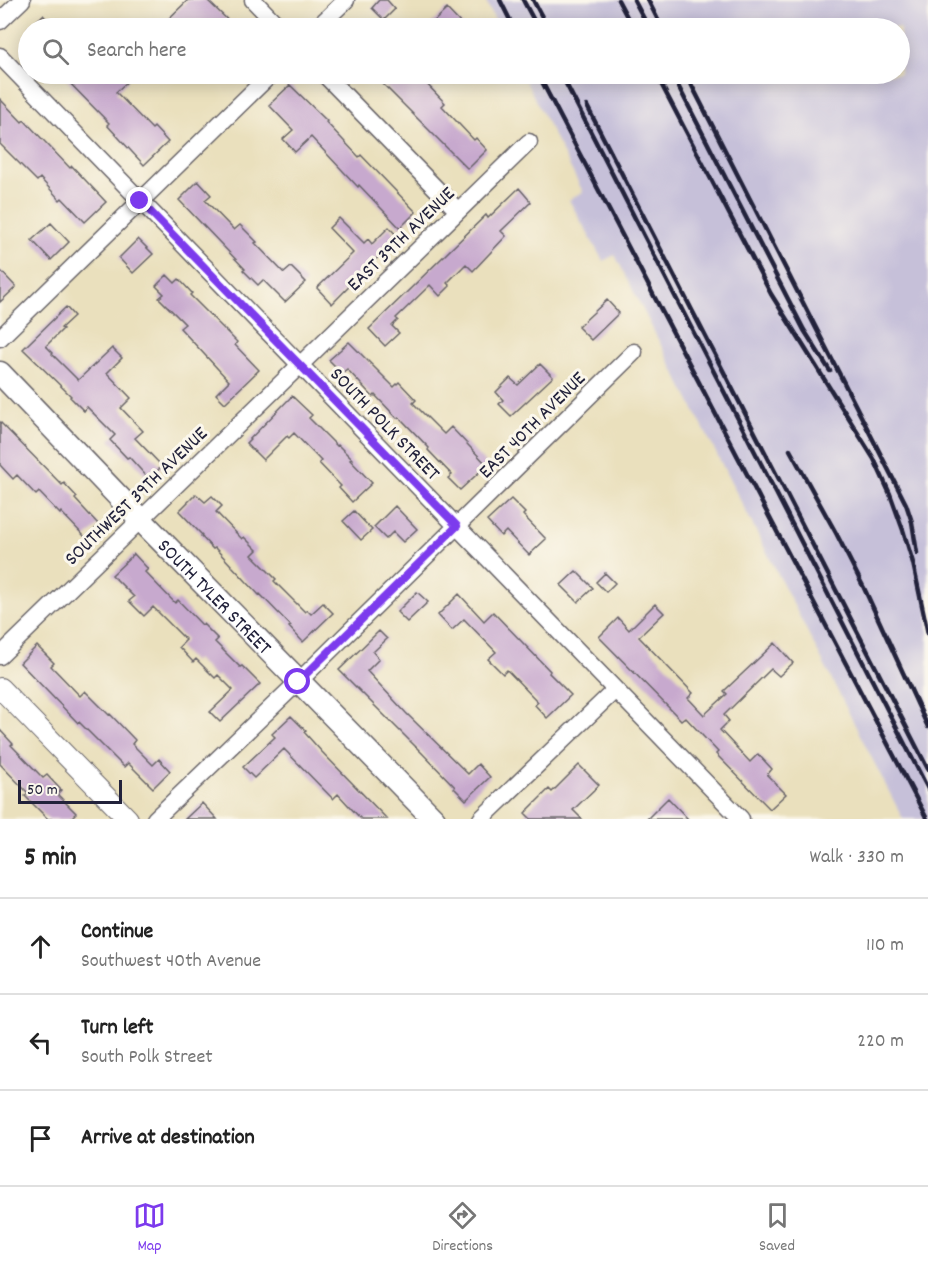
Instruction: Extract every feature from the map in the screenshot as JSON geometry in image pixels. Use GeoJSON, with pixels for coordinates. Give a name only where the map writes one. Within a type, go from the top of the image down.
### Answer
{"type":"FeatureCollection","features":[{"type":"Feature","properties":{"kind":"main road","name":"SOUTH TYLER STREET"},"geometry":{"type":"LineString","coordinates":[[0,372],[298,682],[434,819]]}},
{"type":"Feature","properties":{"kind":"street"},"geometry":{"type":"LineString","coordinates":[[0,21],[22,0]]}},
{"type":"Feature","properties":{"kind":"street"},"geometry":{"type":"LineString","coordinates":[[253,0],[270,18]]}},
{"type":"Feature","properties":{"kind":"street"},"geometry":{"type":"LineString","coordinates":[[327,18],[346,0]]}},
{"type":"Feature","properties":{"kind":"street","name":"SOUTH POLK STREET"},"geometry":{"type":"LineString","coordinates":[[0,56],[18,75]]}},
{"type":"Feature","properties":{"kind":"street","name":"SOUTH POLK STREET"},"geometry":{"type":"LineString","coordinates":[[27,84],[741,819]]}},
{"type":"Feature","properties":{"kind":"street"},"geometry":{"type":"LineString","coordinates":[[0,338],[261,84]]}},
{"type":"Feature","properties":{"kind":"street"},"geometry":{"type":"LineString","coordinates":[[334,84],[458,210]]}},
{"type":"Feature","properties":{"kind":"street","name":"EAST 39TH AVENUE"},"geometry":{"type":"LineString","coordinates":[[300,365],[529,142]]}},
{"type":"Feature","properties":{"kind":"street","name":"EAST 40TH AVENUE"},"geometry":{"type":"LineString","coordinates":[[155,819],[634,352]]}},
{"type":"Feature","properties":{"kind":"street","name":"SOUTHWEST 39TH AVENUE"},"geometry":{"type":"LineString","coordinates":[[0,656],[300,365]]}},
{"type":"Feature","properties":{"kind":"street"},"geometry":{"type":"LineString","coordinates":[[0,688],[128,819]]}},
{"type":"Feature","properties":{"kind":"street"},"geometry":{"type":"LineString","coordinates":[[481,819],[615,690]]}},
{"type":"Feature","properties":{"kind":"shaded area"},"geometry":{"type":"Polygon","coordinates":[[[485,0],[928,0],[928,819],[903,819],[615,255],[603,261],[569,200],[583,192],[527,84],[910,84],[910,18],[494,18],[485,0]]]}},
{"type":"Feature","properties":{"kind":"building"},"geometry":{"type":"Polygon","coordinates":[[[188,0],[207,0],[226,18],[169,18],[188,0]]]}},
{"type":"Feature","properties":{"kind":"building"},"geometry":{"type":"Polygon","coordinates":[[[379,0],[387,0],[395,9],[386,18],[382,18],[372,8],[379,0]]]}},
{"type":"Feature","properties":{"kind":"building"},"geometry":{"type":"Polygon","coordinates":[[[447,9],[456,18],[438,18],[447,9]]]}},
{"type":"Feature","properties":{"kind":"building"},"geometry":{"type":"Polygon","coordinates":[[[71,84],[125,84],[116,92],[168,142],[144,165],[107,125],[109,123],[71,84]]]}},
{"type":"Feature","properties":{"kind":"building"},"geometry":{"type":"Polygon","coordinates":[[[383,84],[427,84],[445,103],[442,106],[474,140],[476,138],[487,150],[468,169],[383,84]]]}},
{"type":"Feature","properties":{"kind":"building"},"geometry":{"type":"Polygon","coordinates":[[[290,85],[416,212],[400,228],[311,137],[295,152],[283,139],[293,130],[269,105],[290,85]]]}},
{"type":"Feature","properties":{"kind":"building"},"geometry":{"type":"Polygon","coordinates":[[[0,99],[22,122],[24,120],[70,168],[72,166],[106,202],[85,222],[40,178],[37,181],[0,144],[0,99]]]}},
{"type":"Feature","properties":{"kind":"building"},"geometry":{"type":"Polygon","coordinates":[[[198,181],[211,195],[205,200],[234,230],[240,225],[284,273],[291,267],[306,282],[285,302],[263,280],[258,285],[179,200],[198,181]]]}},
{"type":"Feature","properties":{"kind":"building"},"geometry":{"type":"Polygon","coordinates":[[[519,188],[531,202],[501,231],[506,236],[473,271],[466,264],[447,283],[450,286],[440,296],[430,285],[396,318],[398,320],[392,326],[399,333],[385,346],[369,329],[486,215],[488,218],[519,188]]]}},
{"type":"Feature","properties":{"kind":"building"},"geometry":{"type":"Polygon","coordinates":[[[339,218],[364,243],[368,239],[372,244],[389,227],[398,237],[332,304],[317,288],[353,253],[329,228],[339,218]]]}},
{"type":"Feature","properties":{"kind":"building"},"geometry":{"type":"Polygon","coordinates":[[[51,223],[69,242],[51,260],[32,240],[51,223]]]}},
{"type":"Feature","properties":{"kind":"building"},"geometry":{"type":"Polygon","coordinates":[[[138,239],[153,254],[133,273],[119,258],[138,239]]]}},
{"type":"Feature","properties":{"kind":"building"},"geometry":{"type":"Polygon","coordinates":[[[0,270],[16,287],[0,302],[0,270]]]}},
{"type":"Feature","properties":{"kind":"building"},"geometry":{"type":"Polygon","coordinates":[[[167,275],[175,283],[179,279],[192,293],[190,295],[237,342],[235,345],[259,370],[225,403],[216,394],[229,381],[180,328],[185,324],[159,298],[164,294],[156,286],[167,275]]]}},
{"type":"Feature","properties":{"kind":"building"},"geometry":{"type":"Polygon","coordinates":[[[607,300],[619,313],[591,340],[578,327],[607,300]]]}},
{"type":"Feature","properties":{"kind":"building"},"geometry":{"type":"Polygon","coordinates":[[[66,307],[74,316],[46,346],[78,380],[112,348],[122,358],[107,373],[131,398],[121,408],[143,431],[135,438],[162,466],[149,479],[110,440],[115,435],[87,407],[84,411],[23,349],[66,307]]]}},
{"type":"Feature","properties":{"kind":"building"},"geometry":{"type":"Polygon","coordinates":[[[349,342],[394,387],[399,382],[416,400],[413,403],[444,434],[451,427],[487,465],[460,490],[448,478],[452,475],[399,417],[397,418],[375,395],[373,397],[347,369],[342,373],[329,360],[349,342]]]}},
{"type":"Feature","properties":{"kind":"building"},"geometry":{"type":"Polygon","coordinates":[[[540,364],[553,377],[511,416],[499,404],[503,400],[496,392],[510,378],[518,385],[540,364]]]}},
{"type":"Feature","properties":{"kind":"building"},"geometry":{"type":"Polygon","coordinates":[[[292,396],[312,415],[309,418],[352,459],[350,460],[372,483],[352,502],[339,488],[341,486],[319,463],[321,461],[294,433],[289,438],[287,436],[263,460],[246,443],[292,396]]]}},
{"type":"Feature","properties":{"kind":"building"},"geometry":{"type":"Polygon","coordinates":[[[0,422],[62,485],[64,483],[99,525],[86,538],[39,492],[36,495],[17,475],[13,479],[0,465],[0,422]]]}},
{"type":"Feature","properties":{"kind":"building"},"geometry":{"type":"Polygon","coordinates":[[[196,494],[205,502],[212,496],[222,506],[216,512],[242,539],[244,537],[257,550],[252,555],[305,612],[307,610],[311,614],[323,603],[333,613],[303,642],[289,627],[291,626],[215,548],[213,549],[179,511],[196,494]]]}},
{"type":"Feature","properties":{"kind":"building"},"geometry":{"type":"Polygon","coordinates":[[[511,499],[546,539],[529,555],[506,531],[501,536],[487,521],[511,499]]]}},
{"type":"Feature","properties":{"kind":"building"},"geometry":{"type":"Polygon","coordinates":[[[395,506],[417,529],[403,542],[393,532],[386,539],[374,527],[395,506]]]}},
{"type":"Feature","properties":{"kind":"building"},"geometry":{"type":"Polygon","coordinates":[[[354,511],[372,530],[361,540],[343,521],[354,511]]]}},
{"type":"Feature","properties":{"kind":"building"},"geometry":{"type":"Polygon","coordinates":[[[134,554],[148,569],[145,572],[175,603],[178,600],[218,639],[215,642],[260,684],[220,722],[210,712],[233,690],[218,675],[215,678],[196,659],[193,662],[179,647],[186,640],[153,607],[144,616],[129,601],[134,597],[112,575],[134,554]]]}},
{"type":"Feature","properties":{"kind":"building"},"geometry":{"type":"Polygon","coordinates":[[[576,571],[593,588],[578,602],[561,585],[576,571]]]}},
{"type":"Feature","properties":{"kind":"building"},"geometry":{"type":"Polygon","coordinates":[[[605,573],[615,583],[606,592],[596,582],[605,573]]]}},
{"type":"Feature","properties":{"kind":"building"},"geometry":{"type":"Polygon","coordinates":[[[417,592],[428,602],[407,622],[397,612],[417,592]]]}},
{"type":"Feature","properties":{"kind":"building"},"geometry":{"type":"Polygon","coordinates":[[[459,594],[484,621],[493,612],[571,695],[547,718],[535,705],[538,702],[507,670],[503,674],[488,659],[496,652],[464,619],[452,630],[438,615],[459,594]]]}},
{"type":"Feature","properties":{"kind":"building"},"geometry":{"type":"Polygon","coordinates":[[[655,604],[664,613],[639,637],[693,693],[688,698],[704,715],[727,694],[724,691],[775,643],[793,663],[779,676],[771,669],[724,715],[729,721],[720,730],[750,762],[758,754],[772,769],[767,775],[786,794],[770,809],[716,754],[718,752],[685,717],[681,720],[599,637],[618,618],[629,630],[655,604]]]}},
{"type":"Feature","properties":{"kind":"building"},"geometry":{"type":"Polygon","coordinates":[[[379,631],[387,639],[373,652],[379,659],[367,671],[468,774],[478,764],[490,777],[466,800],[339,670],[379,631]]]}},
{"type":"Feature","properties":{"kind":"building"},"geometry":{"type":"Polygon","coordinates":[[[37,646],[54,663],[51,666],[80,696],[85,691],[110,714],[135,740],[132,744],[153,765],[159,759],[170,771],[153,788],[128,763],[124,767],[20,663],[37,646]]]}},
{"type":"Feature","properties":{"kind":"building"},"geometry":{"type":"Polygon","coordinates":[[[291,716],[322,752],[387,819],[361,819],[338,794],[333,799],[284,749],[254,778],[243,767],[275,737],[272,734],[291,716]]]}},
{"type":"Feature","properties":{"kind":"building"},"geometry":{"type":"Polygon","coordinates":[[[0,730],[13,744],[11,745],[43,778],[47,775],[61,790],[57,794],[76,813],[70,819],[48,819],[25,796],[28,793],[0,764],[0,730]]]}},
{"type":"Feature","properties":{"kind":"building"},"geometry":{"type":"Polygon","coordinates":[[[579,765],[599,785],[573,810],[582,819],[531,819],[525,813],[549,789],[552,792],[579,765]]]}},
{"type":"Feature","properties":{"kind":"building"},"geometry":{"type":"Polygon","coordinates":[[[668,798],[688,819],[647,819],[668,798]]]}},
{"type":"Feature","properties":{"kind":"building"},"geometry":{"type":"Polygon","coordinates":[[[202,803],[217,819],[185,819],[202,803]]]}},
{"type":"Feature","properties":{"kind":"railway"},"geometry":{"type":"LineString","coordinates":[[500,0],[509,18]]}},
{"type":"Feature","properties":{"kind":"railway"},"geometry":{"type":"LineString","coordinates":[[523,0],[533,18]]}},
{"type":"Feature","properties":{"kind":"railway"},"geometry":{"type":"LineString","coordinates":[[533,0],[543,18]]}},
{"type":"Feature","properties":{"kind":"railway"},"geometry":{"type":"LineString","coordinates":[[618,0],[628,18]]}},
{"type":"Feature","properties":{"kind":"railway"},"geometry":{"type":"LineString","coordinates":[[634,0],[644,18]]}},
{"type":"Feature","properties":{"kind":"railway"},"geometry":{"type":"LineString","coordinates":[[648,0],[657,18]]}},
{"type":"Feature","properties":{"kind":"railway"},"geometry":{"type":"LineString","coordinates":[[543,84],[927,819]]}},
{"type":"Feature","properties":{"kind":"railway"},"geometry":{"type":"LineString","coordinates":[[566,84],[928,789]]}},
{"type":"Feature","properties":{"kind":"railway"},"geometry":{"type":"LineString","coordinates":[[661,84],[771,294],[874,459],[903,530],[913,563],[928,634]]}},
{"type":"Feature","properties":{"kind":"railway"},"geometry":{"type":"LineString","coordinates":[[677,84],[804,330],[830,371]]}},
{"type":"Feature","properties":{"kind":"railway"},"geometry":{"type":"LineString","coordinates":[[691,84],[906,504],[912,522],[917,553]]}},
{"type":"Feature","properties":{"kind":"railway"},"geometry":{"type":"LineString","coordinates":[[587,106],[928,769]]}},
{"type":"Feature","properties":{"kind":"railway"},"geometry":{"type":"LineString","coordinates":[[790,450],[864,588],[928,727]]}},
{"type":"Feature","properties":{"kind":"route"},"geometry":{"type":"LineString","coordinates":[[140,201],[457,526],[298,682]]}}]}
